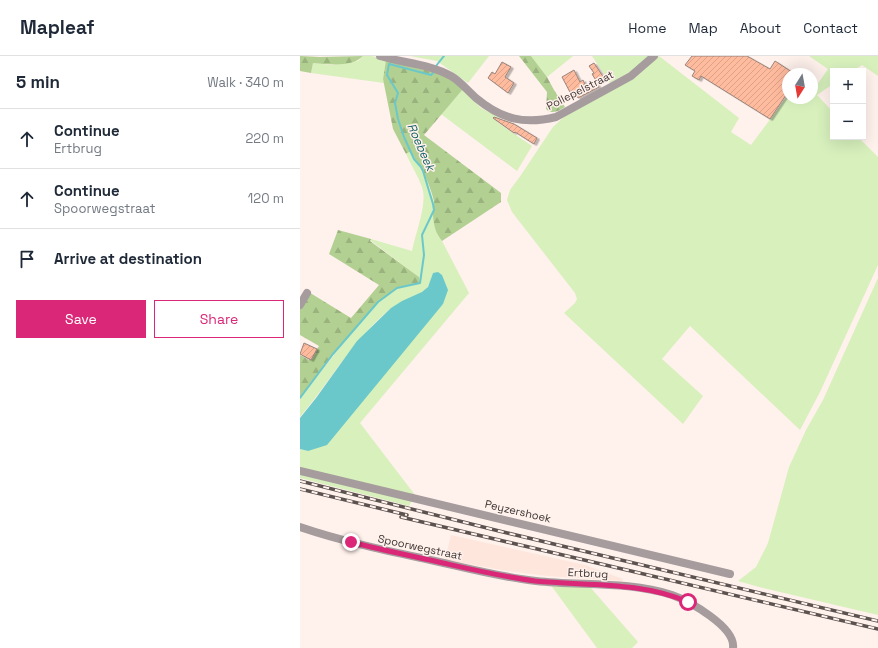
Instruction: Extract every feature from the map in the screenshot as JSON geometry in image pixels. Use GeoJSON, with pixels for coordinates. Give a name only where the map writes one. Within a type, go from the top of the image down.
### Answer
{"type":"FeatureCollection","features":[{"type":"Feature","properties":{"kind":"street","name":"Pollepelstraat"},"geometry":{"type":"LineString","coordinates":[[380,56],[436,69],[452,76],[476,98],[501,115],[530,121],[556,117],[631,76],[654,56]]}},
{"type":"Feature","properties":{"kind":"street"},"geometry":{"type":"LineString","coordinates":[[300,305],[307,293]]}},
{"type":"Feature","properties":{"kind":"street","name":"Peyzershoek"},"geometry":{"type":"LineString","coordinates":[[300,471],[730,574]]}},
{"type":"Feature","properties":{"kind":"street","name":"Spoorwegstraat"},"geometry":{"type":"LineString","coordinates":[[300,527],[373,548],[467,568]]}},
{"type":"Feature","properties":{"kind":"street","name":"Ertbrug"},"geometry":{"type":"LineString","coordinates":[[467,568],[535,580],[614,585],[670,595],[688,602],[712,617],[732,640],[733,648]]}},
{"type":"Feature","properties":{"kind":"shaded area"},"geometry":{"type":"Polygon","coordinates":[[[451,535],[585,565],[623,579],[622,581],[547,576],[445,560],[451,535]]]}},
{"type":"Feature","properties":{"kind":"green space"},"geometry":{"type":"Polygon","coordinates":[[[300,56],[363,56],[358,60],[346,64],[313,63],[311,73],[300,71],[300,56]]]}},
{"type":"Feature","properties":{"kind":"green space"},"geometry":{"type":"Polygon","coordinates":[[[363,56],[372,56],[386,60],[383,79],[384,83],[311,73],[313,63],[332,65],[358,61],[363,56]]]}},
{"type":"Feature","properties":{"kind":"green space"},"geometry":{"type":"Polygon","coordinates":[[[410,56],[489,56],[468,83],[437,61],[410,56]]]}},
{"type":"Feature","properties":{"kind":"green space"},"geometry":{"type":"Polygon","coordinates":[[[519,56],[531,56],[547,77],[565,107],[553,112],[546,109],[547,92],[519,56]]]}},
{"type":"Feature","properties":{"kind":"green space"},"geometry":{"type":"Polygon","coordinates":[[[531,56],[573,56],[547,77],[531,56]]]}},
{"type":"Feature","properties":{"kind":"green space"},"geometry":{"type":"Polygon","coordinates":[[[592,56],[651,56],[634,70],[610,83],[592,56]]]}},
{"type":"Feature","properties":{"kind":"green space"},"geometry":{"type":"Polygon","coordinates":[[[659,56],[739,118],[731,132],[751,145],[782,103],[818,104],[818,96],[830,109],[830,140],[861,140],[878,157],[878,265],[820,392],[800,430],[690,326],[662,359],[703,396],[683,424],[564,313],[575,303],[577,299],[575,293],[512,212],[507,200],[510,190],[553,127],[565,116],[636,77],[659,56]]]}},
{"type":"Feature","properties":{"kind":"green space"},"geometry":{"type":"Polygon","coordinates":[[[809,56],[878,56],[878,76],[862,65],[858,68],[830,68],[830,86],[818,94],[818,83],[828,69],[809,56]]]}},
{"type":"Feature","properties":{"kind":"green space"},"geometry":{"type":"Polygon","coordinates":[[[386,60],[438,73],[452,80],[463,89],[424,135],[501,193],[501,202],[442,241],[435,227],[433,216],[434,202],[424,175],[413,155],[409,152],[406,154],[393,129],[383,79],[386,60]]]}},
{"type":"Feature","properties":{"kind":"green space"},"geometry":{"type":"Polygon","coordinates":[[[463,89],[481,108],[500,118],[497,122],[532,146],[517,171],[441,114],[463,89]]]}},
{"type":"Feature","properties":{"kind":"green space"},"geometry":{"type":"Polygon","coordinates":[[[409,152],[413,153],[424,172],[434,202],[433,211],[438,236],[469,293],[360,423],[415,495],[409,506],[300,478],[300,449],[308,451],[443,304],[433,273],[429,285],[424,291],[390,309],[365,333],[300,417],[300,398],[352,332],[378,302],[397,288],[414,285],[419,277],[370,240],[371,239],[412,251],[422,210],[423,194],[422,187],[406,154],[409,152]]]}},
{"type":"Feature","properties":{"kind":"green space"},"geometry":{"type":"Polygon","coordinates":[[[338,230],[371,239],[370,241],[419,277],[420,283],[397,288],[378,302],[333,354],[300,398],[300,355],[309,360],[319,346],[300,335],[300,301],[307,291],[351,318],[379,285],[329,254],[338,230]]]}},
{"type":"Feature","properties":{"kind":"green space"},"geometry":{"type":"Polygon","coordinates":[[[878,278],[878,615],[738,581],[756,567],[768,543],[789,467],[806,430],[823,400],[878,278]]]}},
{"type":"Feature","properties":{"kind":"green space"},"geometry":{"type":"Polygon","coordinates":[[[550,584],[590,587],[638,642],[632,648],[597,648],[550,584]]]}},
{"type":"Feature","properties":{"kind":"water"},"geometry":{"type":"Polygon","coordinates":[[[438,272],[442,275],[448,290],[443,304],[327,445],[308,451],[300,449],[300,418],[357,341],[391,308],[422,292],[428,287],[433,273],[438,272]]]}},
{"type":"Feature","properties":{"kind":"building"},"geometry":{"type":"Polygon","coordinates":[[[692,56],[747,56],[770,69],[775,61],[786,68],[782,68],[782,101],[770,119],[701,76],[699,80],[692,76],[695,71],[685,65],[692,56]]]}},
{"type":"Feature","properties":{"kind":"building"},"geometry":{"type":"Polygon","coordinates":[[[502,62],[511,67],[505,77],[514,83],[508,93],[488,78],[492,72],[495,74],[502,62]]]}},
{"type":"Feature","properties":{"kind":"building"},"geometry":{"type":"Polygon","coordinates":[[[594,63],[604,78],[597,82],[592,74],[594,73],[589,66],[594,63]]]}},
{"type":"Feature","properties":{"kind":"building"},"geometry":{"type":"Polygon","coordinates":[[[574,70],[580,82],[583,80],[586,87],[595,81],[599,87],[578,98],[576,94],[572,96],[562,77],[574,70]]]}},
{"type":"Feature","properties":{"kind":"building"},"geometry":{"type":"Polygon","coordinates":[[[494,117],[514,124],[537,138],[534,144],[515,132],[514,133],[493,118],[494,117]]]}},
{"type":"Feature","properties":{"kind":"building"},"geometry":{"type":"Polygon","coordinates":[[[304,343],[317,349],[311,360],[300,354],[304,343]]]}},
{"type":"Feature","properties":{"kind":"waterway","name":"Roebeek"},"geometry":{"type":"LineString","coordinates":[[436,66],[444,56]]}},
{"type":"Feature","properties":{"kind":"waterway","name":"Roebeek"},"geometry":{"type":"LineString","coordinates":[[300,398],[333,354],[378,302],[397,288],[420,283],[424,255],[422,235],[434,210],[423,171],[414,159],[398,119],[395,103],[398,93],[387,75],[389,64],[431,75],[434,72]]}},
{"type":"Feature","properties":{"kind":"railway"},"geometry":{"type":"LineString","coordinates":[[300,481],[499,531],[878,621]]}},
{"type":"Feature","properties":{"kind":"railway"},"geometry":{"type":"LineString","coordinates":[[300,489],[407,515]]}},
{"type":"Feature","properties":{"kind":"railway"},"geometry":{"type":"LineString","coordinates":[[401,517],[878,629]]}},
{"type":"Feature","properties":{"kind":"route"},"geometry":{"type":"LineString","coordinates":[[351,542],[505,576],[549,582],[614,585],[643,589],[670,595],[688,602]]}}]}
